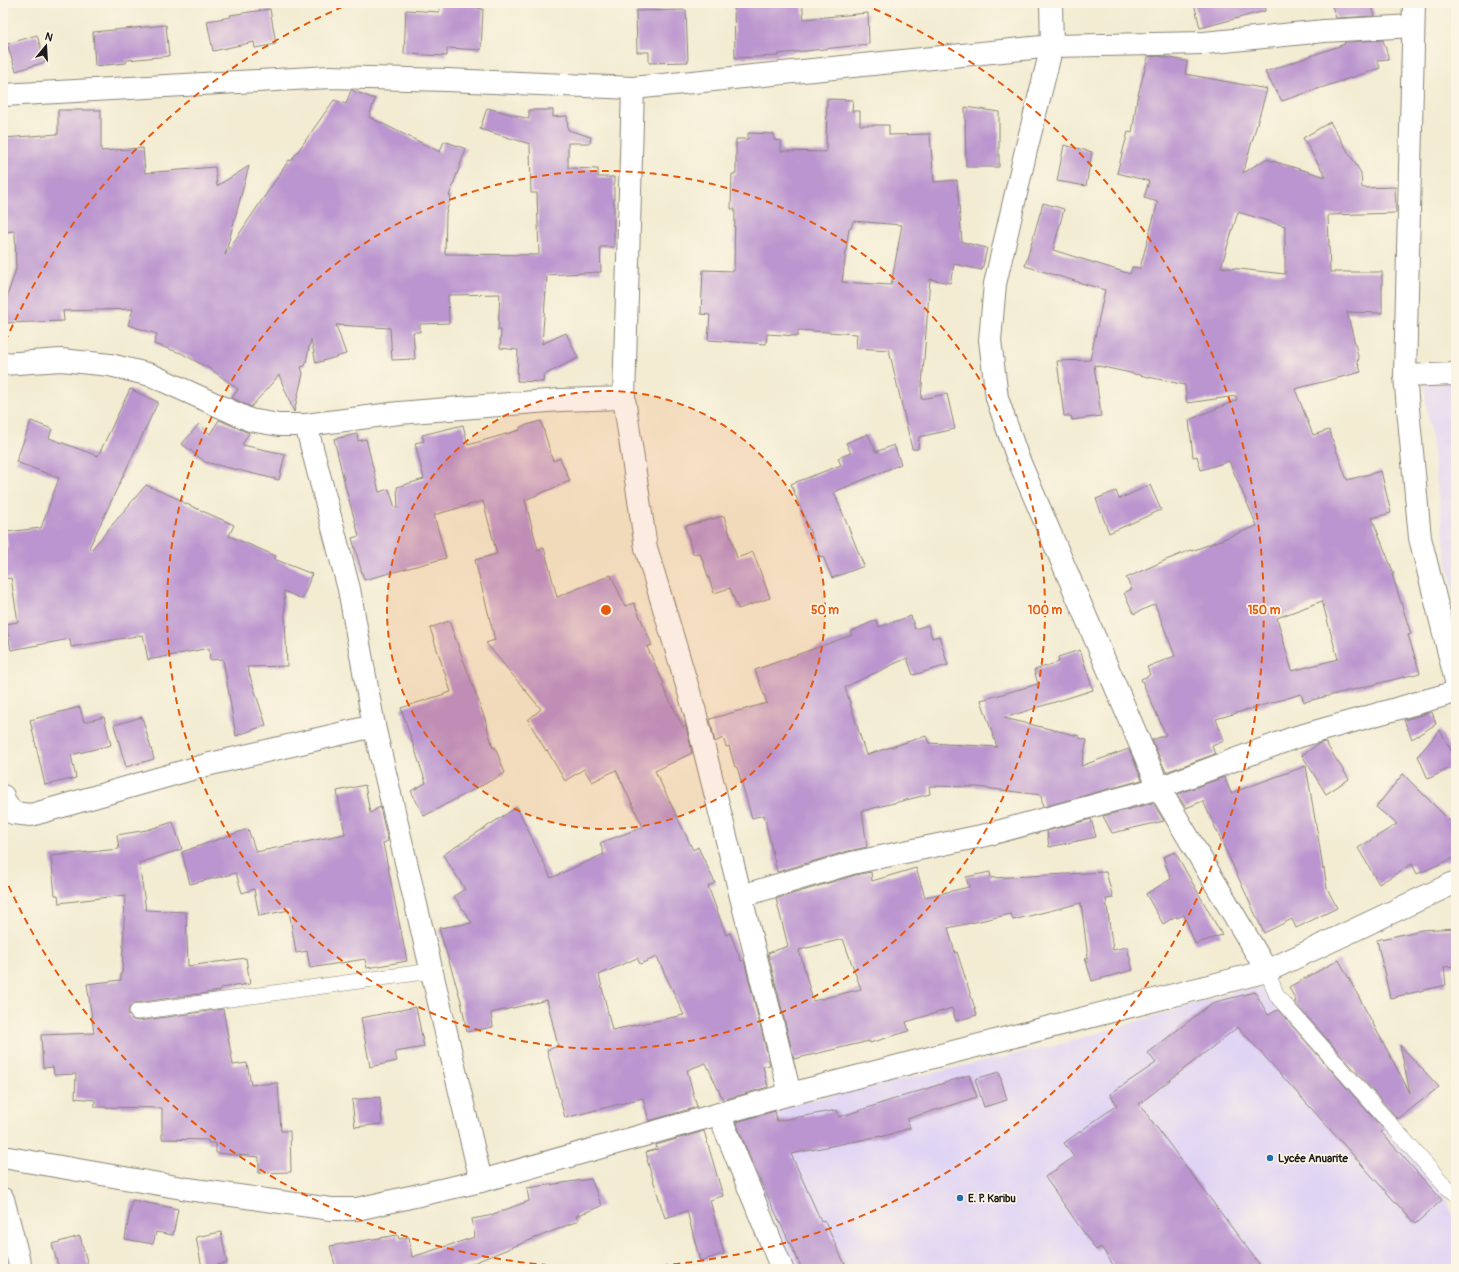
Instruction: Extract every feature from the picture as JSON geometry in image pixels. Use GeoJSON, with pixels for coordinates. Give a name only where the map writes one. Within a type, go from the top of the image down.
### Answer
{"type":"FeatureCollection","features":[{"type":"Feature","properties":{"kind":"street"},"geometry":{"type":"LineString","coordinates":[[1051,3],[1052,46],[995,284],[990,340],[996,398],[1017,456],[1159,788],[1267,971]]}},
{"type":"Feature","properties":{"kind":"street"},"geometry":{"type":"LineString","coordinates":[[1414,3],[1405,376],[1420,538],[1456,681]]}},
{"type":"Feature","properties":{"kind":"street"},"geometry":{"type":"LineString","coordinates":[[3,95],[330,77],[448,80],[633,88],[1052,46],[1204,43],[1324,31],[1413,26]]}},
{"type":"Feature","properties":{"kind":"street"},"geometry":{"type":"LineString","coordinates":[[633,88],[624,398],[646,548],[695,712],[790,1094]]}},
{"type":"Feature","properties":{"kind":"street"},"geometry":{"type":"LineString","coordinates":[[3,364],[61,360],[110,364],[151,375],[250,420],[279,425],[306,425],[414,412],[560,400],[624,398]]}},
{"type":"Feature","properties":{"kind":"street"},"geometry":{"type":"LineString","coordinates":[[1405,376],[1456,374]]}},
{"type":"Feature","properties":{"kind":"street"},"geometry":{"type":"LineString","coordinates":[[306,425],[348,589],[374,726],[481,1181]]}},
{"type":"Feature","properties":{"kind":"street"},"geometry":{"type":"LineString","coordinates":[[741,896],[852,863],[986,834],[1159,788],[1293,738],[1456,692]]}},
{"type":"Feature","properties":{"kind":"street"},"geometry":{"type":"LineString","coordinates":[[3,796],[13,813],[31,815],[206,765],[374,726]]}},
{"type":"Feature","properties":{"kind":"street"},"geometry":{"type":"LineString","coordinates":[[3,1158],[188,1189],[331,1209],[357,1209],[481,1181],[790,1094],[1267,971],[1456,882]]}},
{"type":"Feature","properties":{"kind":"street"},"geometry":{"type":"LineString","coordinates":[[719,1114],[782,1269]]}},
{"type":"Feature","properties":{"kind":"street"},"geometry":{"type":"LineString","coordinates":[[3,1199],[21,1269]]}},
{"type":"Feature","properties":{"kind":"lane"},"geometry":{"type":"LineString","coordinates":[[137,1012],[431,971]]}},
{"type":"Feature","properties":{"kind":"lane"},"geometry":{"type":"LineString","coordinates":[[1267,971],[1278,996],[1447,1188],[1456,1194]]}},
{"type":"Feature","properties":{"kind":"shaded area"},"geometry":{"type":"Polygon","coordinates":[[[1456,383],[1456,600],[1447,562],[1424,384],[1456,383]]]}},
{"type":"Feature","properties":{"kind":"shaded area"},"geometry":{"type":"Polygon","coordinates":[[[1257,985],[1441,1189],[1456,1221],[1456,1269],[797,1269],[731,1128],[784,1106],[1062,1044],[1257,985]]]}},
{"type":"Feature","properties":{"kind":"building"},"geometry":{"type":"Polygon","coordinates":[[[440,3],[477,3],[476,8],[483,9],[481,50],[447,48],[447,56],[404,54],[406,10],[439,12],[440,3]]]}},
{"type":"Feature","properties":{"kind":"building"},"geometry":{"type":"Polygon","coordinates":[[[734,3],[802,3],[804,19],[868,13],[869,44],[778,54],[778,56],[735,58],[734,3]]]}},
{"type":"Feature","properties":{"kind":"building"},"geometry":{"type":"Polygon","coordinates":[[[1194,3],[1264,3],[1265,11],[1200,28],[1194,3]]]}},
{"type":"Feature","properties":{"kind":"building"},"geometry":{"type":"Polygon","coordinates":[[[1331,3],[1371,3],[1375,16],[1336,18],[1331,3]]]}},
{"type":"Feature","properties":{"kind":"building"},"geometry":{"type":"Polygon","coordinates":[[[270,9],[276,44],[255,48],[254,42],[213,51],[207,21],[231,17],[230,15],[270,9]]]}},
{"type":"Feature","properties":{"kind":"building"},"geometry":{"type":"Polygon","coordinates":[[[686,10],[688,62],[649,63],[649,52],[637,52],[636,11],[686,10]]]}},
{"type":"Feature","properties":{"kind":"building"},"geometry":{"type":"Polygon","coordinates":[[[166,25],[169,56],[127,60],[126,63],[95,66],[93,32],[166,25]]]}},
{"type":"Feature","properties":{"kind":"building"},"geometry":{"type":"Polygon","coordinates":[[[37,35],[45,62],[16,71],[7,44],[37,35]]]}},
{"type":"Feature","properties":{"kind":"building"},"geometry":{"type":"Polygon","coordinates":[[[1383,40],[1389,59],[1377,60],[1380,68],[1282,101],[1265,72],[1345,44],[1344,42],[1383,40]]]}},
{"type":"Feature","properties":{"kind":"building"},"geometry":{"type":"Polygon","coordinates":[[[1158,56],[1187,61],[1185,74],[1267,89],[1243,173],[1266,159],[1326,177],[1303,138],[1330,122],[1361,173],[1362,188],[1395,187],[1396,213],[1328,215],[1330,272],[1382,272],[1382,313],[1347,312],[1361,372],[1295,389],[1313,435],[1329,430],[1347,480],[1381,471],[1391,513],[1372,518],[1394,574],[1392,574],[1411,634],[1408,635],[1420,673],[1304,702],[1301,694],[1216,719],[1224,741],[1212,746],[1215,754],[1166,772],[1152,740],[1166,735],[1141,679],[1150,675],[1147,667],[1175,656],[1155,604],[1134,614],[1124,593],[1132,589],[1126,578],[1191,550],[1192,551],[1257,526],[1229,461],[1201,470],[1197,456],[1193,457],[1189,420],[1237,400],[1236,396],[1187,403],[1185,385],[1094,365],[1101,416],[1072,420],[1071,416],[1064,416],[1057,361],[1090,360],[1105,290],[1025,266],[1043,203],[1064,209],[1053,250],[1130,274],[1132,267],[1140,268],[1158,202],[1144,198],[1149,181],[1117,173],[1128,132],[1132,133],[1137,99],[1148,57],[1158,56]],[[1238,212],[1221,267],[1285,274],[1285,226],[1238,212]],[[1322,601],[1277,618],[1292,671],[1338,659],[1322,601]]]}},
{"type":"Feature","properties":{"kind":"building"},"geometry":{"type":"Polygon","coordinates":[[[351,90],[375,99],[369,117],[440,152],[444,141],[466,149],[449,196],[451,196],[446,213],[445,254],[539,255],[537,193],[531,193],[530,144],[480,129],[487,108],[529,119],[529,110],[553,110],[553,117],[567,116],[568,130],[591,137],[590,143],[568,143],[568,168],[598,169],[598,177],[614,177],[614,247],[600,247],[601,272],[547,275],[542,344],[566,333],[578,358],[544,375],[543,382],[517,381],[518,350],[500,348],[501,330],[498,330],[500,294],[448,295],[449,323],[420,324],[420,332],[413,332],[415,359],[392,360],[390,328],[336,325],[346,354],[316,363],[311,339],[305,366],[301,367],[303,373],[294,412],[279,375],[251,407],[232,398],[238,389],[212,370],[181,353],[154,344],[157,334],[128,325],[133,309],[63,311],[64,321],[3,323],[3,309],[16,269],[15,231],[3,232],[3,138],[58,134],[58,110],[101,110],[101,151],[143,148],[145,173],[215,167],[217,186],[249,166],[225,255],[289,160],[291,161],[334,100],[346,104],[351,90]]]}},
{"type":"Feature","properties":{"kind":"building"},"geometry":{"type":"Polygon","coordinates":[[[827,99],[853,100],[852,111],[860,111],[860,125],[889,125],[889,135],[930,134],[934,182],[957,180],[962,242],[987,248],[982,270],[954,264],[950,283],[930,279],[921,399],[947,394],[955,429],[919,437],[918,449],[912,449],[889,350],[856,348],[857,334],[798,330],[798,336],[767,334],[766,344],[708,340],[710,315],[701,314],[703,270],[734,271],[735,209],[731,209],[732,174],[736,174],[736,139],[748,139],[748,133],[774,134],[774,140],[781,141],[781,151],[826,152],[827,99]],[[853,221],[851,228],[849,228],[842,282],[891,285],[902,225],[853,221]]]}},
{"type":"Feature","properties":{"kind":"building"},"geometry":{"type":"Polygon","coordinates":[[[965,107],[999,112],[999,167],[966,167],[965,107]]]}},
{"type":"Feature","properties":{"kind":"building"},"geometry":{"type":"Polygon","coordinates":[[[1064,145],[1092,152],[1086,186],[1057,181],[1064,145]]]}},
{"type":"Feature","properties":{"kind":"building"},"geometry":{"type":"Polygon","coordinates":[[[130,389],[158,402],[89,548],[91,550],[146,485],[234,525],[229,536],[276,556],[274,559],[312,574],[302,599],[284,591],[287,666],[247,667],[266,725],[236,736],[223,659],[210,660],[209,648],[148,660],[143,635],[71,647],[70,639],[11,650],[6,624],[18,622],[11,578],[3,579],[3,550],[8,549],[6,532],[41,528],[59,478],[16,462],[31,421],[52,429],[49,438],[98,456],[130,389]]]}},
{"type":"Feature","properties":{"kind":"building"},"geometry":{"type":"Polygon","coordinates":[[[219,420],[249,433],[242,445],[285,454],[279,480],[205,462],[182,444],[199,424],[210,434],[219,420]]]}},
{"type":"Feature","properties":{"kind":"building"},"geometry":{"type":"Polygon","coordinates":[[[541,421],[553,461],[560,458],[570,481],[525,500],[538,550],[544,548],[557,597],[611,575],[625,606],[634,603],[652,645],[647,647],[664,684],[662,685],[683,727],[686,726],[692,753],[655,771],[693,850],[698,847],[715,883],[708,886],[726,935],[730,933],[741,961],[744,960],[770,1065],[763,1066],[768,1087],[723,1100],[706,1063],[687,1070],[697,1107],[649,1121],[643,1098],[565,1118],[547,1050],[558,1046],[547,1000],[491,1013],[493,1027],[467,1032],[461,1001],[439,928],[472,923],[454,896],[465,889],[443,855],[517,807],[551,878],[604,854],[600,843],[643,827],[616,770],[592,782],[584,769],[565,781],[528,720],[541,709],[486,643],[495,640],[475,560],[497,554],[483,501],[434,515],[446,558],[364,580],[352,538],[359,536],[334,439],[357,434],[358,441],[366,439],[379,492],[389,489],[395,508],[398,508],[397,487],[424,479],[415,443],[424,441],[422,435],[463,425],[468,445],[520,430],[520,427],[541,421]],[[657,957],[640,964],[637,958],[599,975],[612,1030],[684,1015],[657,957]]]}},
{"type":"Feature","properties":{"kind":"building"},"geometry":{"type":"Polygon","coordinates":[[[868,434],[876,452],[894,445],[901,464],[834,492],[864,566],[832,578],[823,556],[820,557],[791,484],[841,465],[838,458],[851,453],[846,443],[868,434]]]}},
{"type":"Feature","properties":{"kind":"building"},"geometry":{"type":"Polygon","coordinates":[[[1150,485],[1161,510],[1109,533],[1096,499],[1116,491],[1119,499],[1150,485]]]}},
{"type":"Feature","properties":{"kind":"building"},"geometry":{"type":"Polygon","coordinates":[[[724,516],[737,558],[753,552],[770,598],[738,609],[730,588],[714,593],[700,553],[693,554],[685,526],[724,516]]]}},
{"type":"Feature","properties":{"kind":"building"},"geometry":{"type":"Polygon","coordinates":[[[911,616],[915,629],[928,625],[932,638],[939,636],[948,665],[913,675],[907,658],[845,687],[866,755],[926,736],[929,743],[997,747],[981,700],[1038,684],[1034,670],[1059,662],[1058,657],[1080,650],[1093,690],[1004,718],[1079,736],[1079,738],[1087,740],[1081,766],[1129,749],[1142,780],[1043,807],[1041,795],[977,787],[929,786],[930,794],[862,811],[867,847],[848,851],[777,872],[764,815],[752,818],[737,767],[735,767],[729,746],[726,747],[723,738],[715,742],[710,719],[767,703],[755,670],[852,635],[850,632],[876,620],[879,627],[911,616]]]}},
{"type":"Feature","properties":{"kind":"building"},"geometry":{"type":"Polygon","coordinates":[[[449,621],[485,719],[493,748],[495,747],[505,773],[424,816],[411,791],[426,783],[401,708],[451,692],[430,628],[449,621]]]}},
{"type":"Feature","properties":{"kind":"building"},"geometry":{"type":"Polygon","coordinates":[[[80,707],[84,722],[104,717],[111,745],[71,755],[76,778],[45,785],[30,720],[80,707]]]}},
{"type":"Feature","properties":{"kind":"building"},"geometry":{"type":"Polygon","coordinates":[[[1432,712],[1436,724],[1412,739],[1404,720],[1432,712]]]}},
{"type":"Feature","properties":{"kind":"building"},"geometry":{"type":"Polygon","coordinates":[[[142,717],[154,759],[126,767],[114,725],[142,717]]]}},
{"type":"Feature","properties":{"kind":"building"},"geometry":{"type":"Polygon","coordinates":[[[1440,730],[1456,760],[1456,765],[1428,779],[1418,756],[1440,730]]]}},
{"type":"Feature","properties":{"kind":"building"},"geometry":{"type":"Polygon","coordinates":[[[1325,742],[1349,779],[1326,794],[1302,755],[1320,743],[1325,742]]]}},
{"type":"Feature","properties":{"kind":"building"},"geometry":{"type":"Polygon","coordinates":[[[1306,766],[1327,888],[1337,908],[1296,928],[1292,919],[1264,933],[1203,801],[1186,808],[1177,794],[1224,777],[1231,793],[1306,766]]]}},
{"type":"Feature","properties":{"kind":"building"},"geometry":{"type":"Polygon","coordinates":[[[1403,774],[1452,823],[1456,833],[1456,857],[1417,874],[1412,864],[1379,884],[1358,848],[1397,824],[1376,807],[1403,774]]]}},
{"type":"Feature","properties":{"kind":"building"},"geometry":{"type":"Polygon","coordinates":[[[365,785],[370,813],[380,807],[388,841],[383,843],[407,961],[367,968],[365,959],[310,968],[307,951],[296,953],[289,910],[259,916],[254,889],[242,893],[236,873],[190,884],[182,852],[248,829],[256,852],[345,834],[337,791],[365,785]]]}},
{"type":"Feature","properties":{"kind":"building"},"geometry":{"type":"Polygon","coordinates":[[[1153,803],[1164,821],[1112,833],[1103,816],[1153,803]]]}},
{"type":"Feature","properties":{"kind":"building"},"geometry":{"type":"Polygon","coordinates":[[[1091,819],[1096,837],[1049,847],[1047,831],[1091,819]]]}},
{"type":"Feature","properties":{"kind":"building"},"geometry":{"type":"Polygon","coordinates":[[[173,822],[182,849],[139,863],[146,910],[186,912],[188,966],[246,958],[250,984],[220,988],[220,991],[136,1003],[129,1008],[128,1014],[133,1020],[138,1021],[223,1009],[233,1065],[247,1063],[251,1085],[278,1083],[281,1131],[290,1131],[291,1172],[259,1173],[259,1157],[216,1153],[216,1143],[208,1143],[208,1140],[162,1139],[162,1108],[95,1107],[95,1100],[75,1098],[76,1074],[54,1075],[53,1067],[43,1068],[41,1035],[94,1033],[87,984],[121,980],[125,895],[59,903],[58,895],[55,895],[51,856],[119,849],[117,835],[147,830],[173,822]]]}},
{"type":"Feature","properties":{"kind":"building"},"geometry":{"type":"Polygon","coordinates":[[[1175,852],[1222,935],[1195,944],[1184,915],[1177,918],[1176,916],[1163,924],[1146,894],[1171,879],[1163,857],[1175,852]]]}},
{"type":"Feature","properties":{"kind":"building"},"geometry":{"type":"Polygon","coordinates":[[[916,868],[925,897],[969,887],[966,877],[990,872],[991,878],[1106,872],[1113,898],[1106,899],[1113,950],[1127,947],[1133,970],[1092,981],[1085,958],[1088,958],[1081,903],[1013,920],[1011,914],[948,928],[955,953],[957,952],[977,1015],[956,1021],[952,1008],[906,1022],[909,1031],[870,1043],[869,1041],[794,1059],[768,953],[788,946],[776,899],[855,875],[871,872],[872,881],[916,868]],[[843,939],[799,950],[813,1001],[861,989],[843,939]]]}},
{"type":"Feature","properties":{"kind":"building"},"geometry":{"type":"Polygon","coordinates":[[[1456,928],[1456,966],[1444,967],[1446,985],[1390,998],[1377,940],[1422,930],[1456,928]]]}},
{"type":"Feature","properties":{"kind":"building"},"geometry":{"type":"Polygon","coordinates":[[[1339,960],[1410,1093],[1400,1045],[1439,1087],[1398,1119],[1294,1002],[1296,1001],[1289,987],[1339,960]]]}},
{"type":"Feature","properties":{"kind":"building"},"geometry":{"type":"Polygon","coordinates":[[[1255,992],[1268,1015],[1278,1010],[1384,1130],[1381,1132],[1442,1200],[1415,1224],[1238,1027],[1139,1104],[1263,1269],[1116,1269],[1101,1247],[1096,1250],[1045,1177],[1074,1157],[1064,1143],[1117,1105],[1110,1094],[1156,1063],[1148,1053],[1212,1003],[1255,992]]]}},
{"type":"Feature","properties":{"kind":"building"},"geometry":{"type":"Polygon","coordinates":[[[416,1007],[424,1047],[395,1052],[397,1061],[370,1067],[361,1018],[416,1007]]]}},
{"type":"Feature","properties":{"kind":"building"},"geometry":{"type":"Polygon","coordinates":[[[999,1072],[1007,1100],[984,1107],[975,1079],[999,1072]]]}},
{"type":"Feature","properties":{"kind":"building"},"geometry":{"type":"Polygon","coordinates":[[[969,1075],[977,1097],[907,1119],[910,1128],[881,1137],[791,1154],[821,1221],[824,1220],[847,1269],[802,1269],[751,1161],[736,1122],[775,1111],[777,1121],[837,1110],[839,1117],[969,1075]]]}},
{"type":"Feature","properties":{"kind":"building"},"geometry":{"type":"Polygon","coordinates":[[[380,1097],[382,1124],[355,1127],[352,1100],[380,1097]]]}},
{"type":"Feature","properties":{"kind":"building"},"geometry":{"type":"Polygon","coordinates":[[[704,1131],[723,1196],[710,1200],[724,1254],[700,1261],[687,1211],[665,1218],[647,1160],[646,1152],[657,1149],[656,1145],[704,1131]]]}},
{"type":"Feature","properties":{"kind":"building"},"geometry":{"type":"Polygon","coordinates":[[[591,1179],[602,1206],[576,1216],[578,1221],[458,1269],[336,1269],[330,1246],[398,1235],[399,1239],[409,1237],[412,1257],[475,1237],[472,1219],[488,1216],[529,1201],[527,1188],[591,1179]]]}},
{"type":"Feature","properties":{"kind":"building"},"geometry":{"type":"Polygon","coordinates":[[[132,1200],[178,1209],[173,1235],[156,1232],[153,1244],[125,1239],[132,1200]]]}},
{"type":"Feature","properties":{"kind":"building"},"geometry":{"type":"Polygon","coordinates":[[[221,1232],[227,1263],[202,1268],[196,1237],[221,1232]]]}},
{"type":"Feature","properties":{"kind":"building"},"geometry":{"type":"Polygon","coordinates":[[[80,1236],[89,1269],[59,1269],[52,1244],[80,1236]]]}},
{"type":"Feature","properties":{"kind":"place","name":"Lycée Anuarite"},"geometry":{"type":"Point","coordinates":[1270,1158]}},
{"type":"Feature","properties":{"kind":"place","name":"E. P. Karibu"},"geometry":{"type":"Point","coordinates":[960,1198]}}]}
